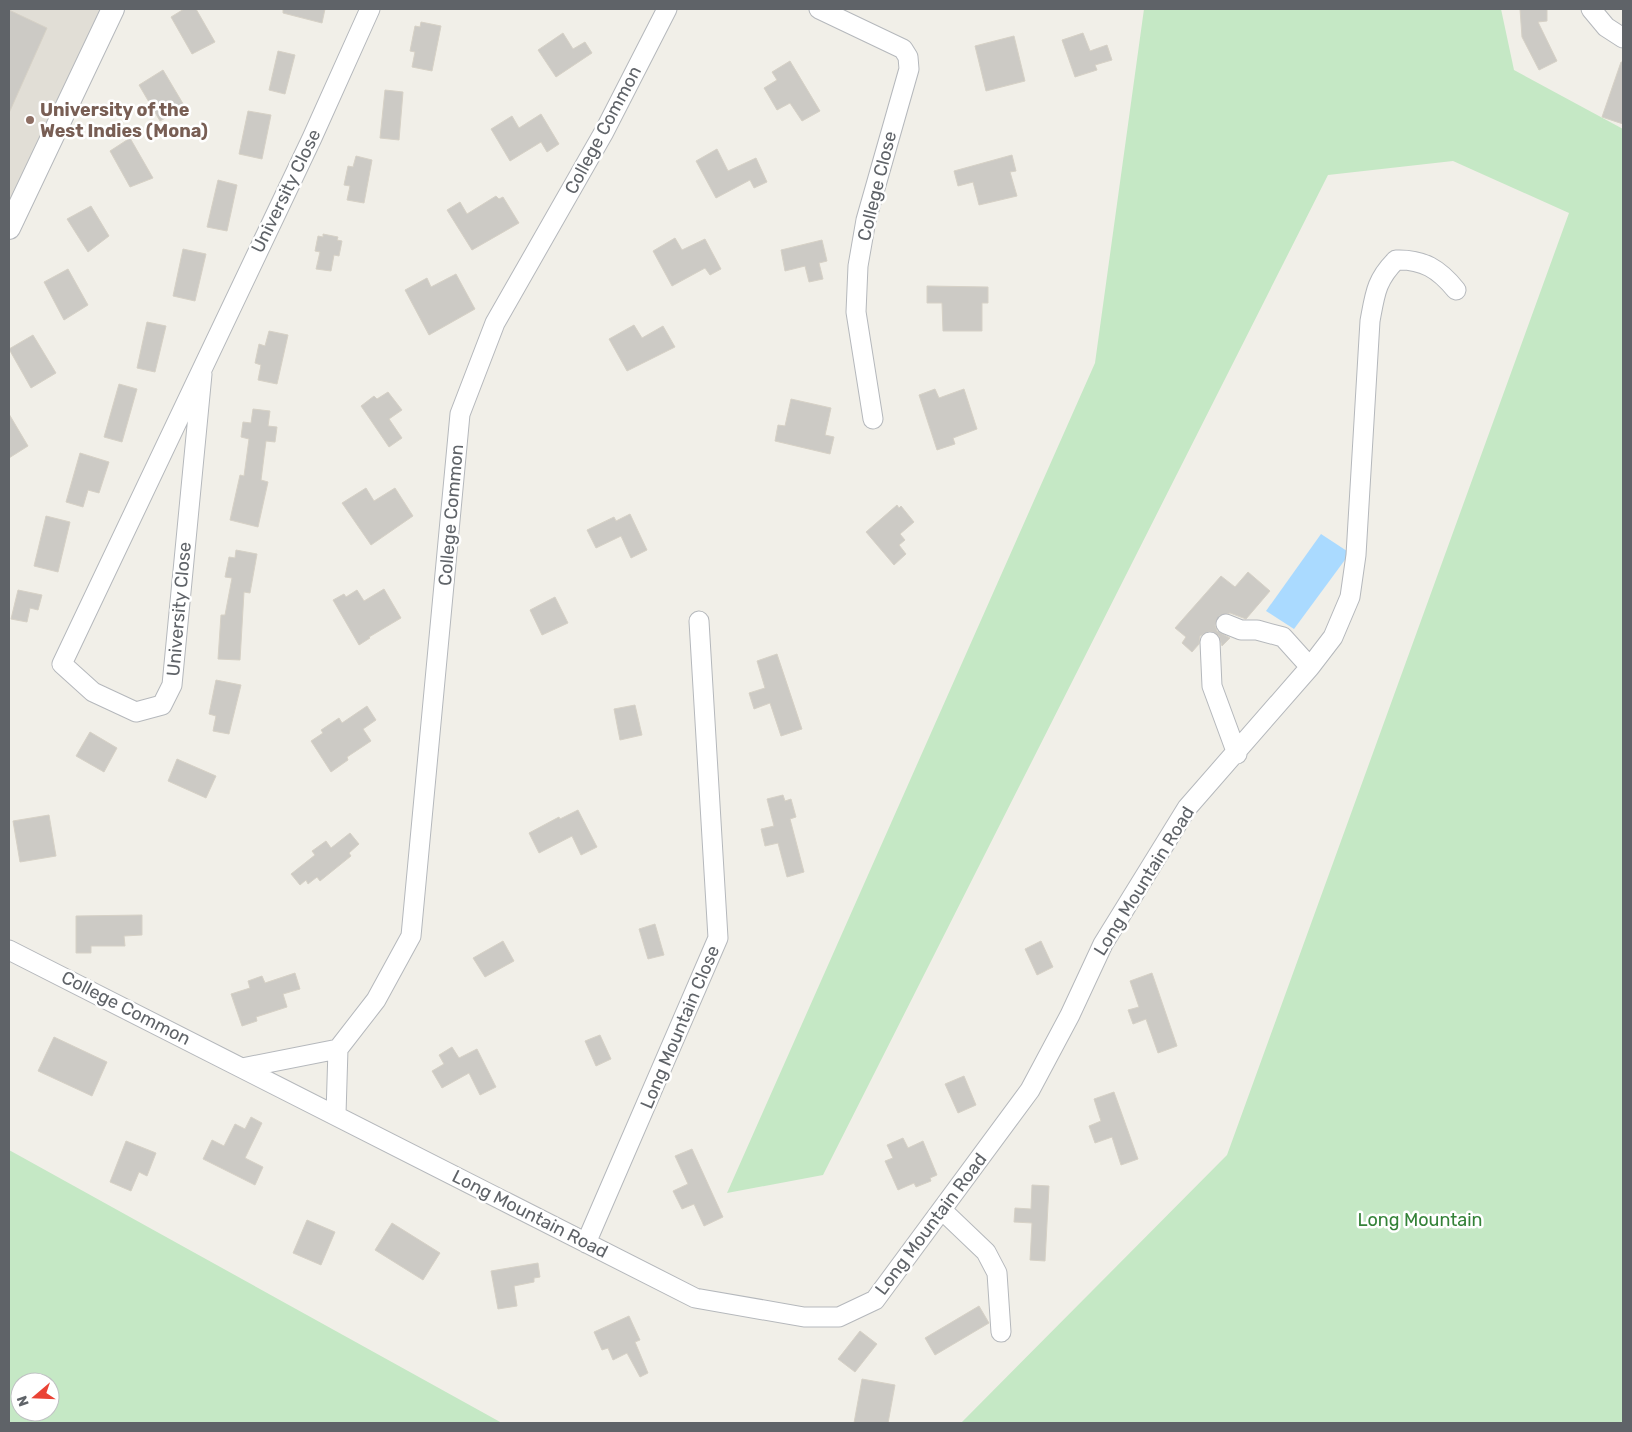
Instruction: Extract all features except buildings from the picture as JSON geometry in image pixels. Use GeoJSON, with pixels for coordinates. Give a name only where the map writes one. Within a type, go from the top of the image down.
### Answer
{"type":"FeatureCollection","features":[{"type":"Feature","properties":{"kind":"street"},"geometry":{"type":"LineString","coordinates":[[9,228],[113,9]]}},
{"type":"Feature","properties":{"kind":"street","name":"University Close"},"geometry":{"type":"LineString","coordinates":[[202,374],[172,685],[162,705],[136,712],[93,692],[62,664],[202,374],[238,292],[312,138],[370,9]]}},
{"type":"Feature","properties":{"kind":"street","name":"College Common"},"geometry":{"type":"LineString","coordinates":[[338,1049],[376,1000],[411,936],[460,414],[495,323],[604,132],[668,9]]}},
{"type":"Feature","properties":{"kind":"street","name":"College Close"},"geometry":{"type":"LineString","coordinates":[[819,9],[903,49],[908,57],[908,69],[866,220],[858,266],[856,312],[873,419]]}},
{"type":"Feature","properties":{"kind":"street"},"geometry":{"type":"LineString","coordinates":[[1591,9],[1606,27],[1623,38]]}},
{"type":"Feature","properties":{"kind":"street","name":"Long Mountain Road"},"geometry":{"type":"LineString","coordinates":[[336,1114],[695,1298],[804,1316],[839,1317],[875,1300],[1030,1090],[1070,1015],[1102,944],[1187,808],[1237,754],[1310,667],[1333,636],[1350,597],[1356,555],[1370,321],[1375,290],[1384,272],[1396,260],[1410,260],[1443,274],[1456,290]]}},
{"type":"Feature","properties":{"kind":"street","name":"Long Mountain Close"},"geometry":{"type":"LineString","coordinates":[[586,1242],[718,938],[699,622]]}},
{"type":"Feature","properties":{"kind":"street"},"geometry":{"type":"LineString","coordinates":[[1226,624],[1241,630],[1257,630],[1283,637],[1310,667]]}},
{"type":"Feature","properties":{"kind":"street"},"geometry":{"type":"LineString","coordinates":[[1210,642],[1212,686],[1237,754]]}},
{"type":"Feature","properties":{"kind":"street","name":"College Common"},"geometry":{"type":"LineString","coordinates":[[9,950],[336,1114]]}},
{"type":"Feature","properties":{"kind":"street"},"geometry":{"type":"LineString","coordinates":[[242,1068],[338,1049],[336,1114]]}},
{"type":"Feature","properties":{"kind":"street"},"geometry":{"type":"LineString","coordinates":[[942,1210],[986,1252],[997,1273],[1001,1332]]}},
{"type":"Feature","properties":{"kind":"shaded area","name":"University of the West Indies (Mona)"},"geometry":{"type":"Polygon","coordinates":[[[9,9],[104,9],[9,212],[9,9]]]}},
{"type":"Feature","properties":{"kind":"green space","name":"Long Mountain"},"geometry":{"type":"Polygon","coordinates":[[[1144,9],[1501,9],[1514,70],[1623,129],[1623,1423],[961,1423],[1227,1155],[1569,213],[1453,161],[1328,175],[823,1175],[727,1193],[1095,363],[1144,9]]]}},
{"type":"Feature","properties":{"kind":"green space"},"geometry":{"type":"Polygon","coordinates":[[[9,1150],[502,1423],[9,1423],[9,1150]]]}},
{"type":"Feature","properties":{"kind":"water"},"geometry":{"type":"Polygon","coordinates":[[[1321,534],[1350,553],[1294,629],[1266,611],[1321,534]]]}},
{"type":"Feature","properties":{"kind":"place","name":"University of the West Indies (Mona)"},"geometry":{"type":"Point","coordinates":[30,120]}}]}
